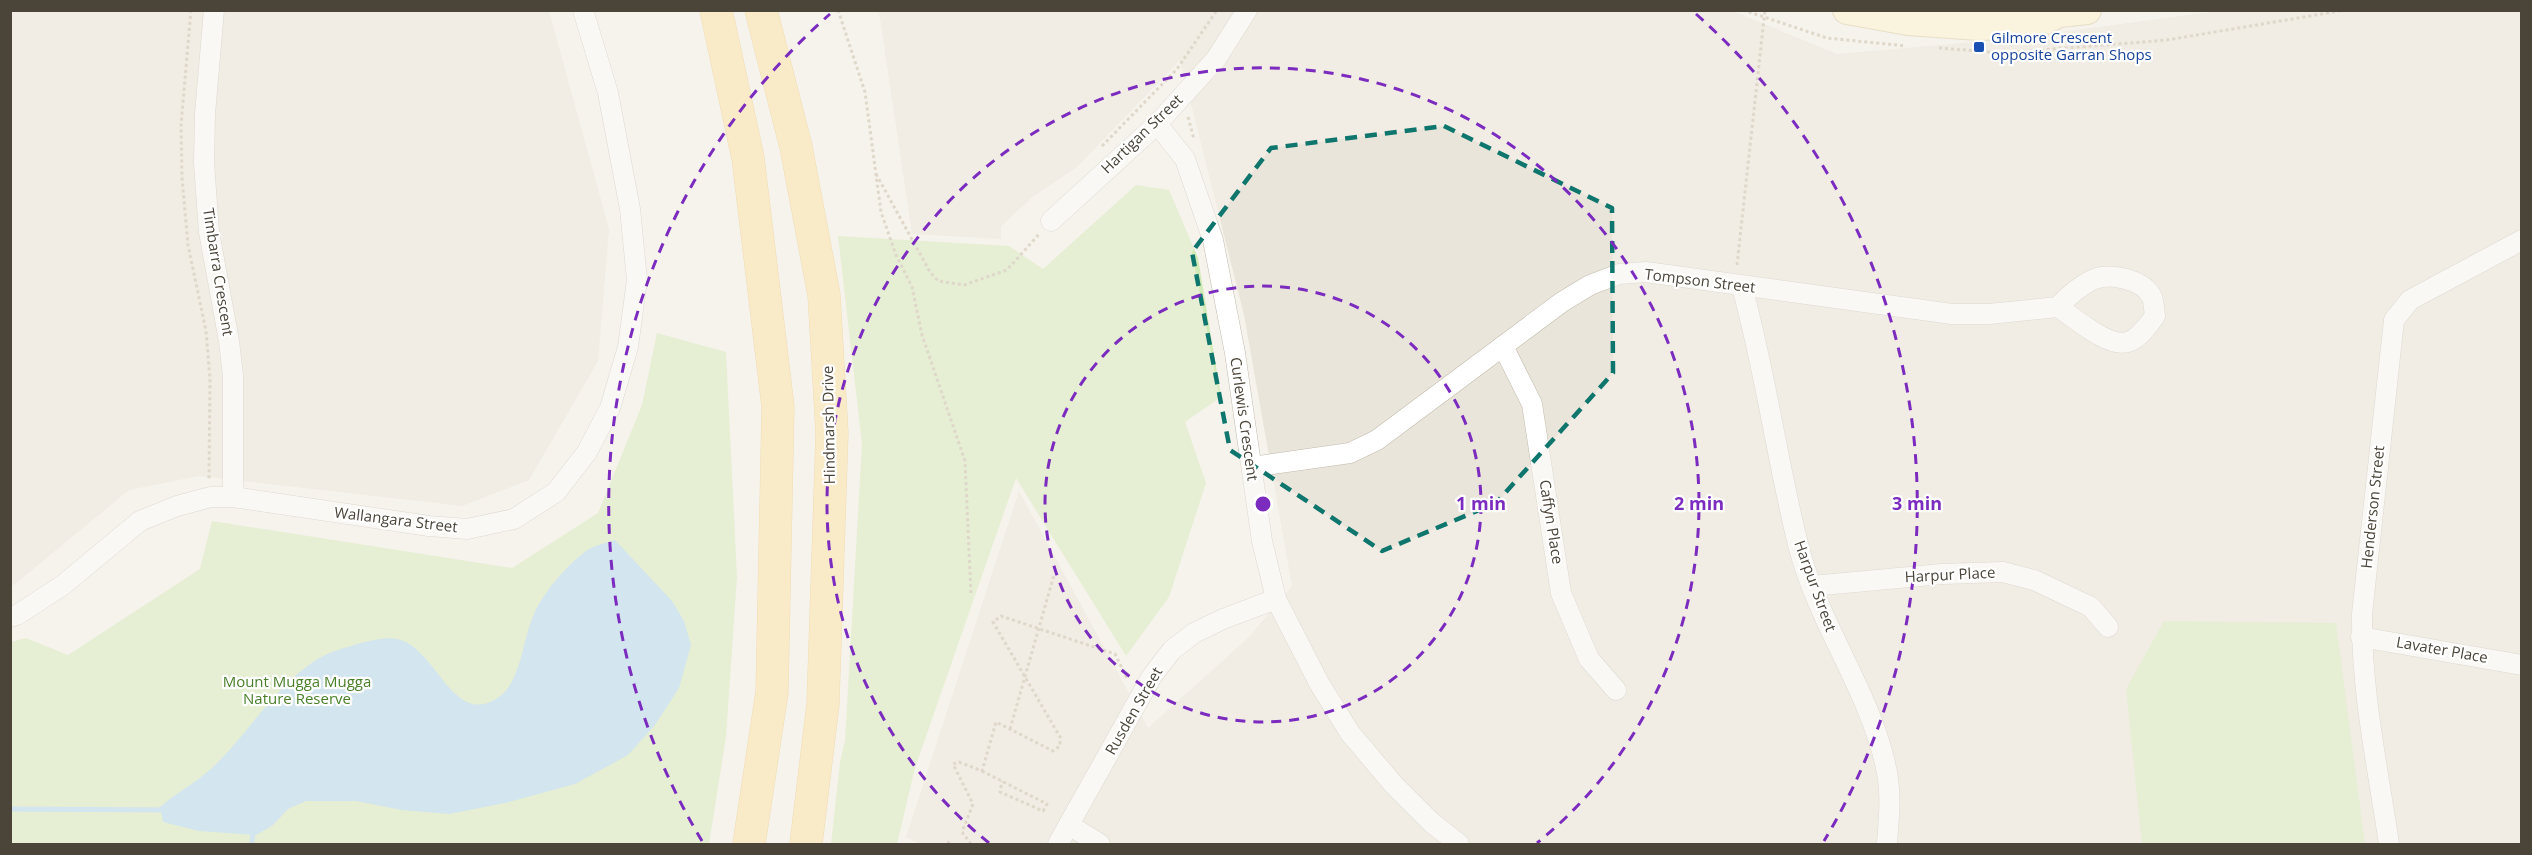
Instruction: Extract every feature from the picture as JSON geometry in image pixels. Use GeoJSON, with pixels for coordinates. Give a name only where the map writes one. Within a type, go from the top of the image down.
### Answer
{"type":"FeatureCollection","features":[{"type":"Feature","properties":{"kind":"main road"},"geometry":{"type":"LineString","coordinates":[[716,10],[748,158],[778,407],[772,692],[749,844]]}},
{"type":"Feature","properties":{"kind":"main road","name":"Hindmarsh Drive"},"geometry":{"type":"LineString","coordinates":[[761,10],[796,147],[824,295],[832,433],[823,704],[806,844]]}},
{"type":"Feature","properties":{"kind":"street","name":"Timbarra Crescent"},"geometry":{"type":"LineString","coordinates":[[214,10],[205,114],[204,163],[209,232],[229,341],[233,376],[233,497]]}},
{"type":"Feature","properties":{"kind":"street","name":"Wallangara Street"},"geometry":{"type":"LineString","coordinates":[[10,617],[63,585],[140,521],[177,506],[211,497],[233,497],[429,526],[466,529],[514,519],[556,492],[587,452],[610,408],[628,347],[637,280],[630,208],[608,93],[584,10]]}},
{"type":"Feature","properties":{"kind":"street","name":"Hartigan Street"},"geometry":{"type":"LineString","coordinates":[[1051,221],[1158,124],[1216,59],[1247,10]]}},
{"type":"Feature","properties":{"kind":"street"},"geometry":{"type":"LineString","coordinates":[[1847,10],[1908,21],[1979,26],[2037,24],[2055,12],[2087,10]]}},
{"type":"Feature","properties":{"kind":"street","name":"Curlewis Crescent"},"geometry":{"type":"LineString","coordinates":[[1158,124],[1185,159],[1213,240],[1235,353],[1262,541],[1276,599],[1318,683],[1350,733],[1394,785],[1432,823],[1459,844]]}},
{"type":"Feature","properties":{"kind":"street","name":"Henderson Street"},"geometry":{"type":"LineString","coordinates":[[2389,844],[2361,637],[2394,320],[2410,300],[2522,240]]}},
{"type":"Feature","properties":{"kind":"street","name":"Tompson Street"},"geometry":{"type":"LineString","coordinates":[[1252,467],[1350,453],[1368,444],[1412,416],[1562,302],[1590,285],[1619,274],[1646,272],[1952,314],[1989,314],[2058,307]]}},
{"type":"Feature","properties":{"kind":"street"},"geometry":{"type":"LineString","coordinates":[[2116,278],[2141,284],[2152,298],[2155,316],[2144,331],[2128,342],[2118,342],[2101,338],[2058,307],[2073,291],[2094,279],[2116,278]]}},
{"type":"Feature","properties":{"kind":"street","name":"Harpur Street"},"geometry":{"type":"LineString","coordinates":[[1738,286],[1754,330],[1799,550],[1812,586],[1876,733],[1886,764],[1890,800],[1887,844]]}},
{"type":"Feature","properties":{"kind":"street","name":"Caffyn Place"},"geometry":{"type":"LineString","coordinates":[[1503,346],[1532,404],[1562,594],[1589,659],[1616,690]]}},
{"type":"Feature","properties":{"kind":"street","name":"Harpur Place"},"geometry":{"type":"LineString","coordinates":[[1812,586],[1942,574],[2003,572],[2034,580],[2091,607],[2108,627]]}},
{"type":"Feature","properties":{"kind":"street","name":"Rusden Street"},"geometry":{"type":"LineString","coordinates":[[1058,844],[1152,676],[1172,650],[1194,633],[1223,619],[1276,599]]}},
{"type":"Feature","properties":{"kind":"street","name":"Lavater Place"},"geometry":{"type":"LineString","coordinates":[[2361,637],[2522,665]]}},
{"type":"Feature","properties":{"kind":"street"},"geometry":{"type":"LineString","coordinates":[[1069,825],[1100,844]]}},
{"type":"Feature","properties":{"kind":"path"},"geometry":{"type":"LineString","coordinates":[[191,10],[181,125],[182,178],[188,245],[206,331],[210,379],[211,497]]}},
{"type":"Feature","properties":{"kind":"path"},"geometry":{"type":"LineString","coordinates":[[838,10],[865,92],[881,212],[896,255],[912,287],[922,335],[965,461],[971,595]]}},
{"type":"Feature","properties":{"kind":"path"},"geometry":{"type":"LineString","coordinates":[[1096,153],[1176,69],[1217,10]]}},
{"type":"Feature","properties":{"kind":"path"},"geometry":{"type":"LineString","coordinates":[[1743,10],[1763,19]]}},
{"type":"Feature","properties":{"kind":"path"},"geometry":{"type":"LineString","coordinates":[[1738,286],[1765,10]]}},
{"type":"Feature","properties":{"kind":"path"},"geometry":{"type":"LineString","coordinates":[[874,170],[930,272],[938,281],[964,285],[1007,270],[1051,221]]}},
{"type":"Feature","properties":{"kind":"path"},"geometry":{"type":"LineString","coordinates":[[1010,729],[1054,575]]}},
{"type":"Feature","properties":{"kind":"path"},"geometry":{"type":"LineString","coordinates":[[982,771],[996,722],[1053,751],[1060,746],[1060,737],[993,622],[1000,616],[1115,654],[1139,700]]}},
{"type":"Feature","properties":{"kind":"path"},"geometry":{"type":"LineString","coordinates":[[971,844],[962,832],[973,804],[953,764],[959,762],[982,771],[1002,781],[1047,804],[1043,811],[1000,792],[1002,781]]}},
{"type":"Feature","properties":{"kind":"path"},"geometry":{"type":"LineString","coordinates":[[947,842],[952,844]]}},
{"type":"Feature","properties":{"kind":"highlighted area"},"geometry":{"type":"Polygon","coordinates":[[[1444,126],[1612,208],[1613,373],[1496,503],[1382,551],[1230,450],[1192,252],[1271,148],[1444,126]]]}},
{"type":"Feature","properties":{"kind":"shaded area"},"geometry":{"type":"Polygon","coordinates":[[[1730,10],[1837,54],[2008,39],[2227,10],[2521,11],[2521,844],[920,844],[906,837],[1019,491],[1148,728],[1248,638],[1292,586],[1244,315],[1180,60],[1078,166],[1034,196],[1001,226],[1001,239],[912,234],[879,11],[1730,10]]]}},
{"type":"Feature","properties":{"kind":"shaded area"},"geometry":{"type":"Polygon","coordinates":[[[10,11],[549,11],[609,229],[598,361],[529,480],[462,506],[199,476],[129,490],[11,586],[10,11]]]}},
{"type":"Feature","properties":{"kind":"green space"},"geometry":{"type":"Polygon","coordinates":[[[1136,185],[1169,190],[1198,258],[1221,397],[1185,422],[1206,483],[1169,597],[1126,656],[1016,478],[915,768],[897,844],[831,844],[840,762],[845,741],[862,444],[838,236],[1009,246],[1043,269],[1136,185]]]}},
{"type":"Feature","properties":{"kind":"green space","name":"Mount Mugga Mugga Nature Reserve"},"geometry":{"type":"Polygon","coordinates":[[[657,333],[726,352],[737,577],[726,737],[709,844],[11,844],[11,642],[26,638],[68,655],[200,569],[212,521],[512,568],[598,513],[642,405],[657,333]]]}},
{"type":"Feature","properties":{"kind":"green space"},"geometry":{"type":"Polygon","coordinates":[[[2164,621],[2336,623],[2365,844],[2142,844],[2126,689],[2164,621]]]}},
{"type":"Feature","properties":{"kind":"water"},"geometry":{"type":"Polygon","coordinates":[[[615,540],[672,601],[684,621],[691,645],[679,688],[655,725],[628,755],[575,784],[505,803],[449,814],[402,810],[356,801],[306,801],[288,809],[272,826],[256,835],[199,831],[163,822],[160,807],[211,769],[269,703],[300,672],[335,651],[375,640],[397,639],[411,645],[456,694],[467,702],[481,705],[496,699],[511,683],[534,614],[550,588],[586,551],[615,540]]]}},
{"type":"Feature","properties":{"kind":"waterway"},"geometry":{"type":"LineString","coordinates":[[10,809],[168,810]]}},
{"type":"Feature","properties":{"kind":"waterway"},"geometry":{"type":"LineString","coordinates":[[252,844],[253,828]]}},
{"type":"Feature","properties":{"kind":"place","name":"Gilmore Crescent opposite Garran Shops"},"geometry":{"type":"Point","coordinates":[1979,47]}}]}
